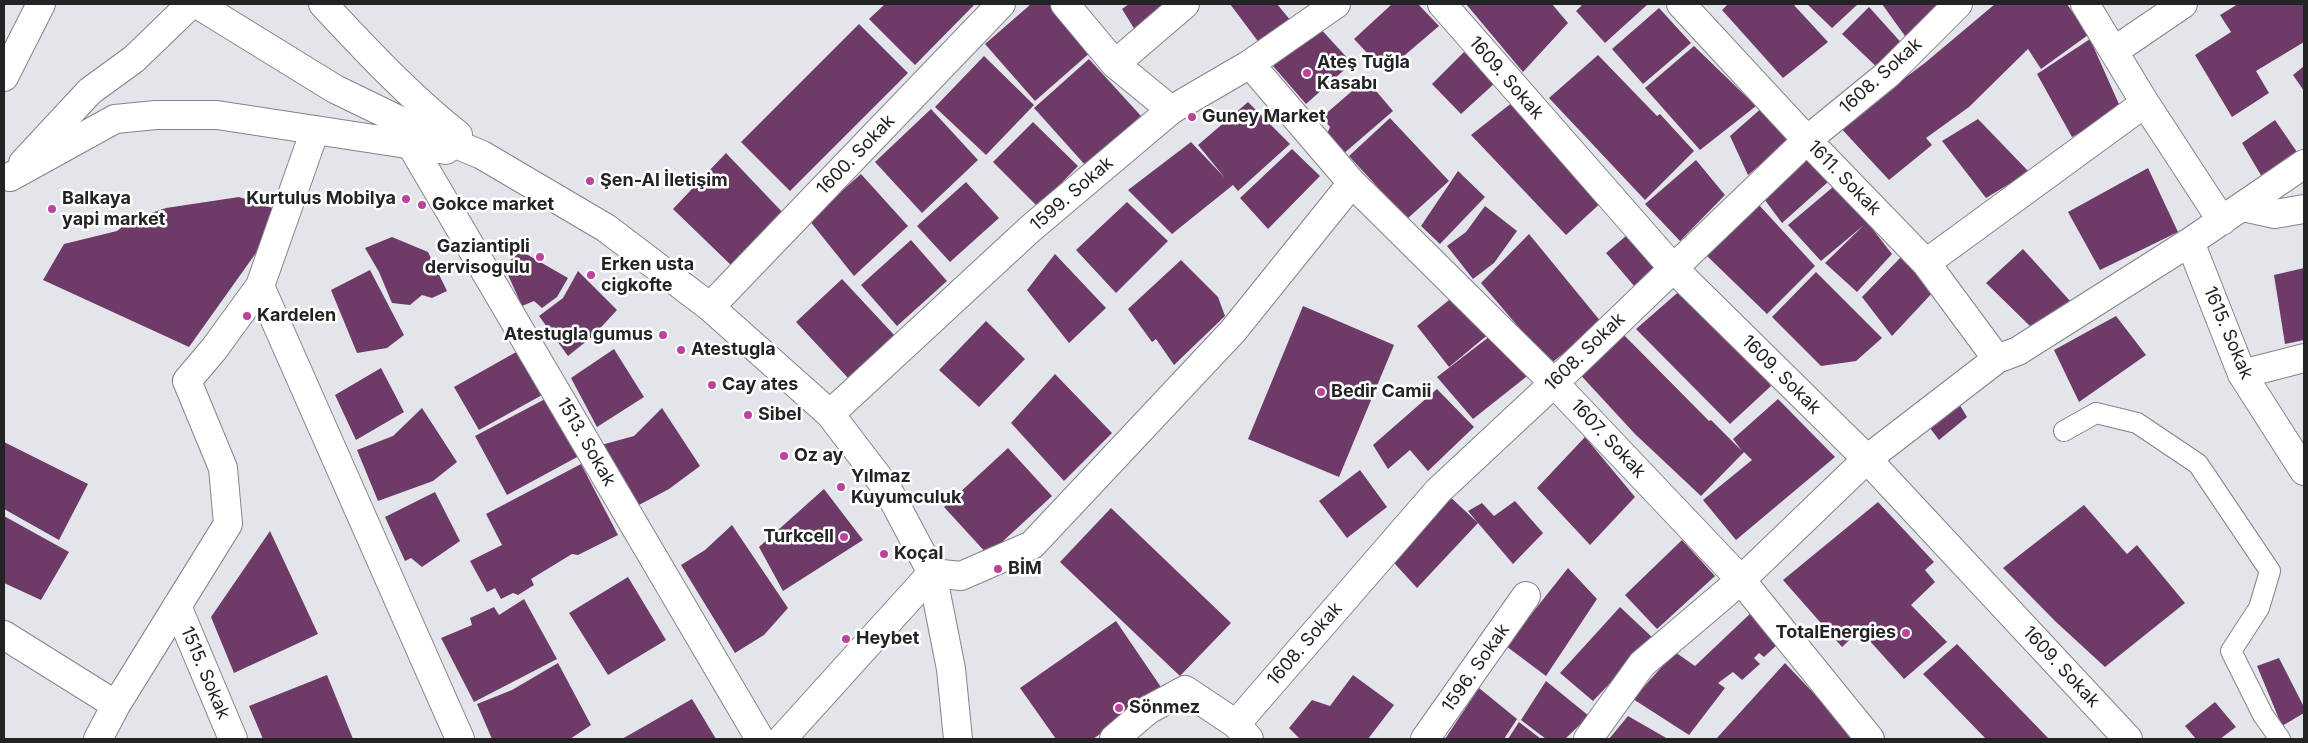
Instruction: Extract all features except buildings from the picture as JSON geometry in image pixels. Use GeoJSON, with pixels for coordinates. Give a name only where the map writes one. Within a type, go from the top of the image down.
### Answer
{"type":"FeatureCollection","features":[{"type":"Feature","properties":{"kind":"street"},"geometry":{"type":"LineString","coordinates":[[6,72],[42,4]]}},
{"type":"Feature","properties":{"kind":"street"},"geometry":{"type":"LineString","coordinates":[[7,183],[44,138],[90,92],[134,60],[191,4]]}},
{"type":"Feature","properties":{"kind":"street"},"geometry":{"type":"LineString","coordinates":[[197,4],[335,89],[403,122],[482,155],[606,228],[710,307],[830,414],[888,490],[932,573],[951,669],[958,739]]}},
{"type":"Feature","properties":{"kind":"street"},"geometry":{"type":"LineString","coordinates":[[323,4],[379,65],[429,112],[482,155]]}},
{"type":"Feature","properties":{"kind":"street","name":"1600. Sokak"},"geometry":{"type":"LineString","coordinates":[[710,307],[1001,4]]}},
{"type":"Feature","properties":{"kind":"street"},"geometry":{"type":"LineString","coordinates":[[1064,4],[1115,64],[1171,110]]}},
{"type":"Feature","properties":{"kind":"street"},"geometry":{"type":"LineString","coordinates":[[1115,64],[1185,4]]}},
{"type":"Feature","properties":{"kind":"street","name":"1599. Sokak"},"geometry":{"type":"LineString","coordinates":[[830,414],[1030,229],[1171,110],[1250,64],[1336,4]]}},
{"type":"Feature","properties":{"kind":"street","name":"1609. Sokak"},"geometry":{"type":"LineString","coordinates":[[1442,4],[1672,267],[1867,459],[2128,739]]}},
{"type":"Feature","properties":{"kind":"street","name":"1608. Sokak"},"geometry":{"type":"LineString","coordinates":[[1242,732],[1438,491],[1554,383],[1672,267],[1807,140],[1888,74],[1958,4]]}},
{"type":"Feature","properties":{"kind":"street"},"geometry":{"type":"LineString","coordinates":[[2085,4],[2145,103],[2232,214]]}},
{"type":"Feature","properties":{"kind":"street"},"geometry":{"type":"LineString","coordinates":[[2114,51],[2183,4]]}},
{"type":"Feature","properties":{"kind":"street","name":"1611. Sokak"},"geometry":{"type":"LineString","coordinates":[[1691,7],[1807,140],[1926,264],[1997,359]]}},
{"type":"Feature","properties":{"kind":"street"},"geometry":{"type":"LineString","coordinates":[[4,41],[6,72]]}},
{"type":"Feature","properties":{"kind":"street","name":"1607. Sokak"},"geometry":{"type":"LineString","coordinates":[[1250,64],[1352,183],[1554,383],[1741,580],[1870,739]]}},
{"type":"Feature","properties":{"kind":"street"},"geometry":{"type":"LineString","coordinates":[[1926,264],[2145,103]]}},
{"type":"Feature","properties":{"kind":"street"},"geometry":{"type":"LineString","coordinates":[[7,183],[114,119],[156,115],[217,115],[482,155]]}},
{"type":"Feature","properties":{"kind":"street"},"geometry":{"type":"LineString","coordinates":[[98,739],[116,705],[228,524],[223,468],[187,381],[214,349],[260,286],[315,130]]}},
{"type":"Feature","properties":{"kind":"street","name":"1513. Sokak"},"geometry":{"type":"LineString","coordinates":[[412,145],[760,739]]}},
{"type":"Feature","properties":{"kind":"street"},"geometry":{"type":"LineString","coordinates":[[1588,739],[1642,664],[1741,580],[1867,459],[1997,359],[2018,351],[2190,242],[2304,164]]}},
{"type":"Feature","properties":{"kind":"street"},"geometry":{"type":"LineString","coordinates":[[932,573],[961,576],[1032,544],[1232,331],[1352,183]]}},
{"type":"Feature","properties":{"kind":"street"},"geometry":{"type":"LineString","coordinates":[[2232,214],[2275,214],[2304,209]]}},
{"type":"Feature","properties":{"kind":"street","name":"1615. Sokak"},"geometry":{"type":"LineString","coordinates":[[2190,242],[2242,374],[2304,472]]}},
{"type":"Feature","properties":{"kind":"street"},"geometry":{"type":"LineString","coordinates":[[260,286],[460,739]]}},
{"type":"Feature","properties":{"kind":"street"},"geometry":{"type":"LineString","coordinates":[[2242,374],[2304,358]]}},
{"type":"Feature","properties":{"kind":"street"},"geometry":{"type":"LineString","coordinates":[[782,739],[932,573]]}},
{"type":"Feature","properties":{"kind":"street","name":"1596. Sokak"},"geometry":{"type":"LineString","coordinates":[[1425,739],[1526,596]]}},
{"type":"Feature","properties":{"kind":"street","name":"1515. Sokak"},"geometry":{"type":"LineString","coordinates":[[177,606],[233,739]]}},
{"type":"Feature","properties":{"kind":"street"},"geometry":{"type":"LineString","coordinates":[[4,635],[116,705]]}},
{"type":"Feature","properties":{"kind":"street"},"geometry":{"type":"LineString","coordinates":[[1114,739],[1148,710],[1185,690],[1242,732]]}},
{"type":"Feature","properties":{"kind":"lane"},"geometry":{"type":"LineString","coordinates":[[2064,431],[2096,413],[2137,423],[2198,464],[2270,571],[2259,608],[2231,651],[2263,715],[2280,739]]}},
{"type":"Feature","properties":{"kind":"place","name":"Ateş Tuğla Kasabı"},"geometry":{"type":"Point","coordinates":[1307,73]}},
{"type":"Feature","properties":{"kind":"place","name":"Guney Market"},"geometry":{"type":"Point","coordinates":[1192,117]}},
{"type":"Feature","properties":{"kind":"place","name":"Şen-Al İletişim"},"geometry":{"type":"Point","coordinates":[590,181]}},
{"type":"Feature","properties":{"kind":"place","name":"Kurtulus Mobilya"},"geometry":{"type":"Point","coordinates":[406,199]}},
{"type":"Feature","properties":{"kind":"place","name":"Gokce market"},"geometry":{"type":"Point","coordinates":[422,205]}},
{"type":"Feature","properties":{"kind":"place","name":"Balkaya yapi market"},"geometry":{"type":"Point","coordinates":[52,209]}},
{"type":"Feature","properties":{"kind":"place","name":"Gaziantipli dervisogulu"},"geometry":{"type":"Point","coordinates":[540,257]}},
{"type":"Feature","properties":{"kind":"place","name":"Erken usta cigkofte"},"geometry":{"type":"Point","coordinates":[591,275]}},
{"type":"Feature","properties":{"kind":"place","name":"Kardelen"},"geometry":{"type":"Point","coordinates":[247,316]}},
{"type":"Feature","properties":{"kind":"place","name":"Atestugla gumus"},"geometry":{"type":"Point","coordinates":[663,335]}},
{"type":"Feature","properties":{"kind":"place","name":"Atestugla"},"geometry":{"type":"Point","coordinates":[681,350]}},
{"type":"Feature","properties":{"kind":"place","name":"Cay ates"},"geometry":{"type":"Point","coordinates":[712,385]}},
{"type":"Feature","properties":{"kind":"place","name":"Bedir Camii"},"geometry":{"type":"Point","coordinates":[1321,392]}},
{"type":"Feature","properties":{"kind":"place","name":"Sibel"},"geometry":{"type":"Point","coordinates":[748,415]}},
{"type":"Feature","properties":{"kind":"place","name":"Oz ay"},"geometry":{"type":"Point","coordinates":[784,456]}},
{"type":"Feature","properties":{"kind":"place","name":"Yılmaz Kuyumculuk"},"geometry":{"type":"Point","coordinates":[841,487]}},
{"type":"Feature","properties":{"kind":"place","name":"Turkcell"},"geometry":{"type":"Point","coordinates":[844,537]}},
{"type":"Feature","properties":{"kind":"place","name":"Koçal"},"geometry":{"type":"Point","coordinates":[884,554]}},
{"type":"Feature","properties":{"kind":"place","name":"BİM"},"geometry":{"type":"Point","coordinates":[998,569]}},
{"type":"Feature","properties":{"kind":"place","name":"TotalEnergies"},"geometry":{"type":"Point","coordinates":[1906,633]}},
{"type":"Feature","properties":{"kind":"place","name":"Heybet"},"geometry":{"type":"Point","coordinates":[846,639]}},
{"type":"Feature","properties":{"kind":"place","name":"Sönmez"},"geometry":{"type":"Point","coordinates":[1119,708]}}]}
